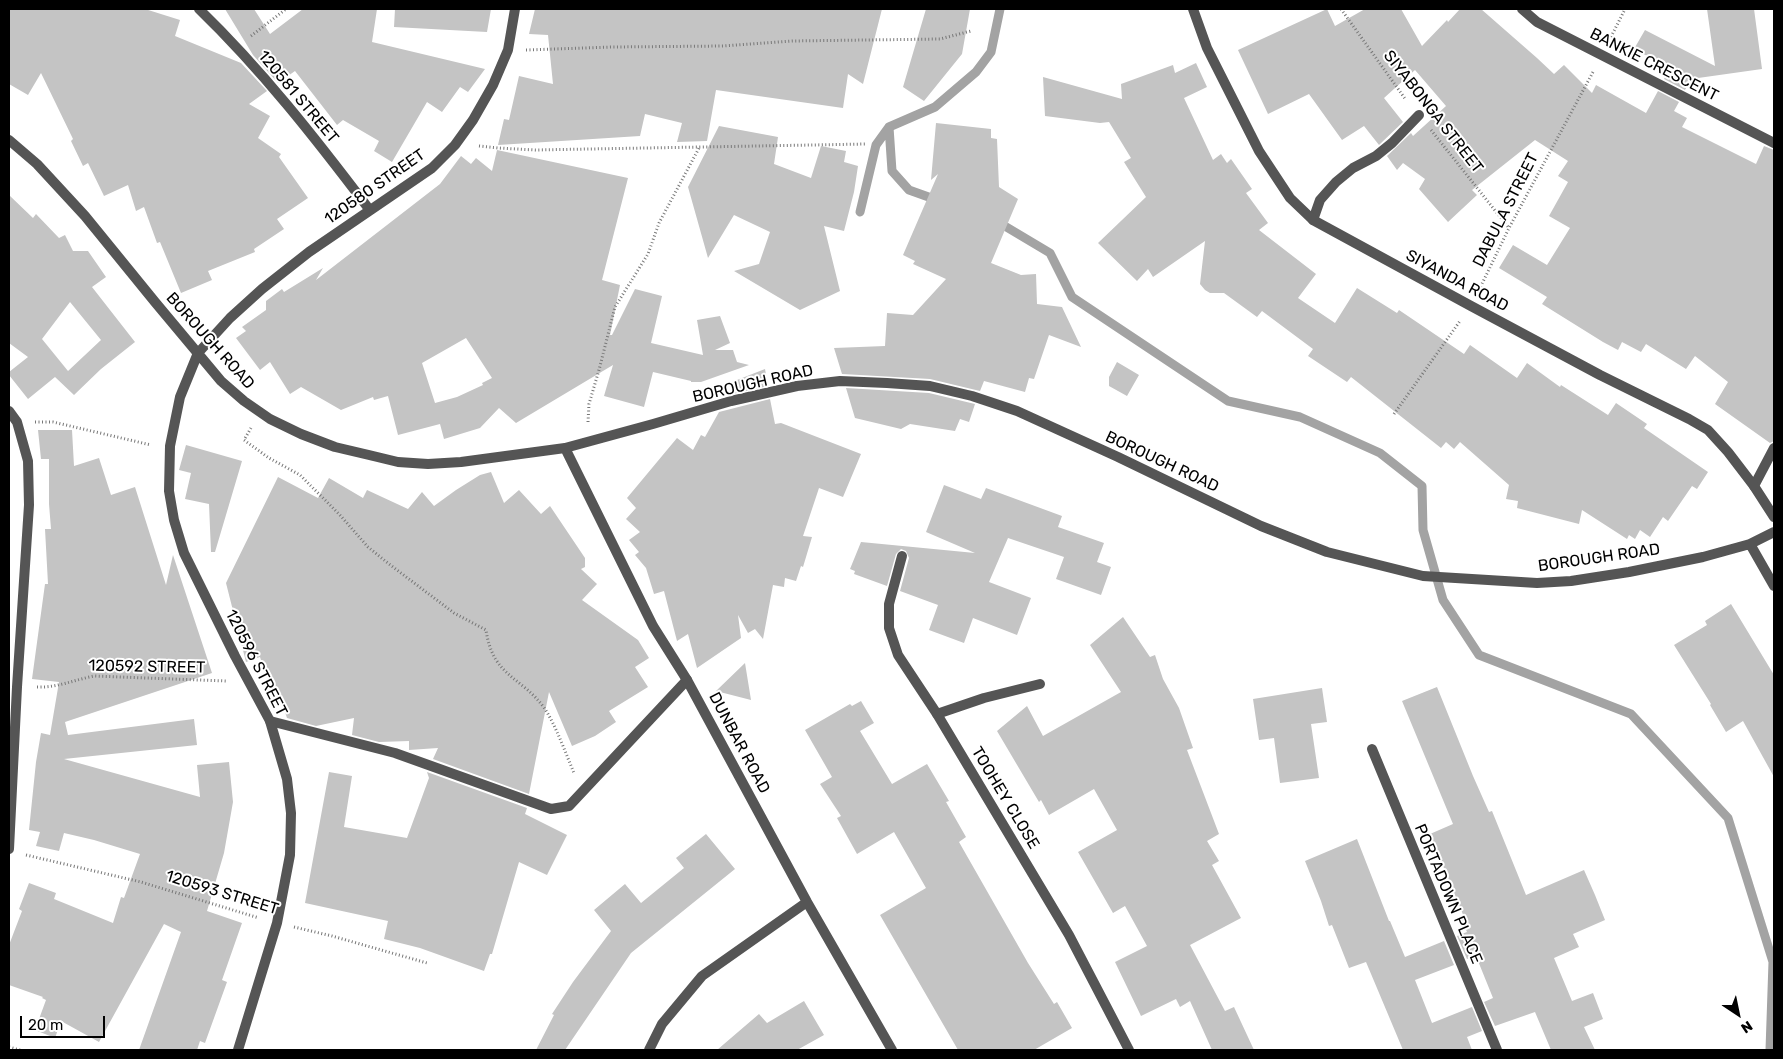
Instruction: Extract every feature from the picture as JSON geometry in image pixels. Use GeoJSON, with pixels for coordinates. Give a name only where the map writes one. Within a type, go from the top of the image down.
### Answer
{"type":"FeatureCollection","features":[{"type":"Feature","properties":{"kind":"street","name":"120581 STREET"},"geometry":{"type":"LineString","coordinates":[[199,9],[257,69],[324,149],[369,209]]}},
{"type":"Feature","properties":{"kind":"street","name":"120580 STREET"},"geometry":{"type":"LineString","coordinates":[[198,353],[230,318],[262,289],[308,252],[432,168],[456,145],[493,85],[508,50],[515,9]]}},
{"type":"Feature","properties":{"kind":"street","name":"SIYANDA ROAD"},"geometry":{"type":"LineString","coordinates":[[1193,9],[1206,48],[1259,151],[1273,175],[1290,198],[1312,220],[1600,375],[1708,430],[1754,486],[1774,517]]}},
{"type":"Feature","properties":{"kind":"street","name":"BANKIE CRESCENT"},"geometry":{"type":"LineString","coordinates":[[1522,9],[1537,22],[1774,144]]}},
{"type":"Feature","properties":{"kind":"street"},"geometry":{"type":"LineString","coordinates":[[1312,220],[1320,200],[1336,182],[1352,168],[1376,156],[1419,116]]}},
{"type":"Feature","properties":{"kind":"street","name":"BOROUGH ROAD"},"geometry":{"type":"LineString","coordinates":[[9,140],[36,164],[85,216],[198,353],[244,401],[286,426],[335,447],[398,462],[428,464],[461,462],[565,448],[731,401],[797,386],[840,381],[930,386],[972,396],[1017,411],[1261,526],[1327,552],[1423,576],[1537,583],[1571,581],[1629,572],[1703,557],[1750,544],[1774,532]]}},
{"type":"Feature","properties":{"kind":"street","name":"120596 STREET"},"geometry":{"type":"LineString","coordinates":[[198,353],[180,397],[170,446],[169,491],[174,520],[184,553],[270,720],[287,779],[292,813],[290,855],[277,923],[238,1050]]}},
{"type":"Feature","properties":{"kind":"street"},"geometry":{"type":"LineString","coordinates":[[9,411],[17,422],[28,461],[29,505],[17,687],[14,851]]}},
{"type":"Feature","properties":{"kind":"street","name":"DUNBAR ROAD"},"geometry":{"type":"LineString","coordinates":[[565,448],[653,626],[687,680],[807,902],[892,1050]]}},
{"type":"Feature","properties":{"kind":"street"},"geometry":{"type":"LineString","coordinates":[[1754,486],[1774,448]]}},
{"type":"Feature","properties":{"kind":"street"},"geometry":{"type":"LineString","coordinates":[[1750,544],[1774,586]]}},
{"type":"Feature","properties":{"kind":"street","name":"TOOHEY CLOSE"},"geometry":{"type":"LineString","coordinates":[[902,556],[889,604],[889,628],[898,655],[937,714],[1069,935],[1129,1050]]}},
{"type":"Feature","properties":{"kind":"street"},"geometry":{"type":"LineString","coordinates":[[270,720],[395,754],[551,809],[569,806],[687,680]]}},
{"type":"Feature","properties":{"kind":"street"},"geometry":{"type":"LineString","coordinates":[[937,714],[984,698],[1040,684]]}},
{"type":"Feature","properties":{"kind":"street","name":"PORTADOWN PLACE"},"geometry":{"type":"LineString","coordinates":[[1372,749],[1497,1050]]}},
{"type":"Feature","properties":{"kind":"street"},"geometry":{"type":"LineString","coordinates":[[648,1050],[662,1024],[702,976],[807,902]]}},
{"type":"Feature","properties":{"kind":"path"},"geometry":{"type":"LineString","coordinates":[[236,47],[286,9]]}},
{"type":"Feature","properties":{"kind":"path","name":"SIYABONGA STREET"},"geometry":{"type":"LineString","coordinates":[[1341,9],[1397,88],[1509,228]]}},
{"type":"Feature","properties":{"kind":"path","name":"DABULA STREET"},"geometry":{"type":"LineString","coordinates":[[1394,414],[1471,306],[1509,228],[1625,9]]}},
{"type":"Feature","properties":{"kind":"path"},"geometry":{"type":"LineString","coordinates":[[508,50],[723,46],[792,41],[940,38],[971,31]]}},
{"type":"Feature","properties":{"kind":"path"},"geometry":{"type":"LineString","coordinates":[[456,145],[535,150],[867,144]]}},
{"type":"Feature","properties":{"kind":"path"},"geometry":{"type":"LineString","coordinates":[[587,442],[589,404],[615,307],[648,254],[659,223],[699,148]]}},
{"type":"Feature","properties":{"kind":"path"},"geometry":{"type":"LineString","coordinates":[[260,412],[244,440],[269,458],[300,475],[339,514],[368,547],[389,564],[454,613],[486,630],[488,645],[500,667],[534,696],[545,710],[582,792]]}},
{"type":"Feature","properties":{"kind":"path"},"geometry":{"type":"LineString","coordinates":[[17,422],[53,422],[146,445],[170,446]]}},
{"type":"Feature","properties":{"kind":"path","name":"120592 STREET"},"geometry":{"type":"LineString","coordinates":[[17,687],[51,688],[94,676],[249,682]]}},
{"type":"Feature","properties":{"kind":"path","name":"120593 STREET"},"geometry":{"type":"LineString","coordinates":[[14,851],[141,882],[277,923],[332,936],[427,963]]}},
{"type":"Feature","properties":{"kind":"path"},"geometry":{"type":"LineString","coordinates":[[9,1047],[20,1050]]}},
{"type":"Feature","properties":{"kind":"building"},"geometry":{"type":"Polygon","coordinates":[[[9,9],[145,9],[180,20],[175,36],[241,63],[267,91],[249,104],[270,116],[258,138],[281,154],[279,157],[308,198],[277,219],[284,229],[254,249],[255,252],[208,271],[212,280],[181,293],[160,242],[157,243],[144,207],[136,211],[128,185],[104,196],[88,163],[83,166],[71,141],[73,139],[41,73],[28,95],[9,84],[9,9]]]}},
{"type":"Feature","properties":{"kind":"building"},"geometry":{"type":"Polygon","coordinates":[[[225,9],[254,9],[270,34],[303,9],[377,9],[372,42],[485,69],[468,92],[460,87],[442,112],[427,102],[392,162],[374,151],[379,141],[343,120],[337,125],[295,71],[278,83],[253,55],[225,9]]]}},
{"type":"Feature","properties":{"kind":"building"},"geometry":{"type":"Polygon","coordinates":[[[395,9],[491,9],[487,32],[394,27],[395,9]]]}},
{"type":"Feature","properties":{"kind":"building"},"geometry":{"type":"Polygon","coordinates":[[[535,9],[882,9],[863,84],[848,74],[843,108],[716,90],[707,141],[677,142],[682,123],[645,114],[640,136],[498,145],[504,119],[509,120],[519,76],[553,84],[548,35],[529,34],[535,9]]]}},
{"type":"Feature","properties":{"kind":"building"},"geometry":{"type":"Polygon","coordinates":[[[926,9],[970,9],[962,54],[924,101],[903,87],[926,9]]]}},
{"type":"Feature","properties":{"kind":"building"},"geometry":{"type":"Polygon","coordinates":[[[1327,9],[1335,26],[1365,9],[1401,9],[1422,46],[1460,9],[1481,9],[1554,74],[1564,65],[1592,93],[1596,85],[1646,113],[1658,91],[1679,102],[1674,111],[1687,118],[1682,127],[1756,164],[1764,146],[1774,150],[1774,441],[1770,443],[1715,404],[1728,382],[1695,356],[1686,369],[1646,344],[1641,352],[1622,342],[1618,350],[1542,304],[1547,297],[1499,268],[1513,245],[1547,265],[1570,228],[1549,216],[1568,182],[1558,176],[1568,161],[1535,140],[1472,190],[1477,195],[1448,222],[1419,189],[1425,179],[1403,163],[1397,170],[1387,156],[1411,133],[1413,136],[1446,106],[1415,70],[1384,98],[1403,122],[1379,145],[1364,126],[1342,140],[1309,94],[1268,114],[1238,50],[1327,9]]]}},
{"type":"Feature","properties":{"kind":"building"},"geometry":{"type":"Polygon","coordinates":[[[1707,9],[1754,9],[1762,69],[1691,79],[1685,90],[1664,79],[1670,68],[1634,49],[1645,30],[1715,66],[1707,9]]]}},
{"type":"Feature","properties":{"kind":"building"},"geometry":{"type":"Polygon","coordinates":[[[1196,63],[1207,87],[1184,98],[1213,160],[1221,154],[1227,163],[1231,159],[1252,189],[1246,193],[1268,223],[1259,230],[1316,274],[1298,298],[1335,323],[1357,288],[1397,313],[1399,310],[1464,354],[1470,345],[1517,378],[1527,363],[1560,387],[1561,385],[1608,415],[1616,403],[1647,424],[1644,428],[1708,472],[1697,489],[1692,486],[1668,521],[1663,517],[1650,537],[1640,530],[1635,539],[1629,535],[1627,539],[1582,510],[1579,524],[1517,508],[1518,501],[1506,499],[1509,485],[1460,442],[1454,449],[1446,442],[1441,448],[1351,377],[1347,382],[1308,356],[1313,349],[1262,311],[1257,317],[1224,293],[1210,293],[1205,290],[1200,284],[1205,241],[1153,277],[1148,269],[1137,281],[1098,243],[1146,197],[1124,162],[1131,158],[1109,122],[1100,123],[1045,116],[1043,77],[1122,99],[1121,84],[1173,65],[1175,73],[1196,63]]]}},
{"type":"Feature","properties":{"kind":"building"},"geometry":{"type":"Polygon","coordinates":[[[936,123],[991,129],[991,138],[997,139],[999,187],[1018,199],[991,263],[1021,275],[1036,274],[1037,304],[1062,307],[1081,347],[1049,335],[1034,379],[1029,378],[1025,392],[984,381],[980,391],[930,379],[842,374],[834,348],[885,346],[887,313],[913,315],[946,279],[913,264],[915,261],[903,255],[938,174],[931,180],[936,123]]]}},
{"type":"Feature","properties":{"kind":"building"},"geometry":{"type":"Polygon","coordinates":[[[719,126],[778,137],[774,164],[811,178],[821,146],[846,151],[844,162],[858,166],[854,192],[844,231],[824,226],[840,291],[800,310],[734,271],[759,264],[770,232],[734,215],[708,258],[688,187],[719,126]]]}},
{"type":"Feature","properties":{"kind":"building"},"geometry":{"type":"Polygon","coordinates":[[[497,150],[628,178],[602,280],[620,285],[610,335],[612,335],[635,289],[662,296],[651,343],[703,355],[697,320],[720,316],[730,343],[715,350],[733,350],[737,362],[749,365],[701,382],[691,382],[653,372],[644,407],[604,396],[613,365],[516,423],[499,408],[480,428],[444,439],[440,424],[398,435],[388,396],[374,400],[373,397],[341,410],[301,387],[290,394],[270,362],[260,370],[236,338],[246,331],[242,327],[266,310],[266,301],[282,289],[284,292],[323,268],[316,280],[440,184],[461,156],[471,164],[476,158],[492,171],[497,150]],[[466,338],[422,363],[435,403],[457,397],[483,385],[482,383],[492,378],[466,338]]]}},
{"type":"Feature","properties":{"kind":"building"},"geometry":{"type":"Polygon","coordinates":[[[9,195],[33,218],[36,214],[59,238],[65,235],[73,251],[88,251],[106,277],[92,287],[135,342],[101,369],[74,395],[55,377],[28,399],[9,375],[9,372],[28,357],[9,343],[9,195]],[[70,302],[42,339],[68,371],[101,340],[70,302]]]}},
{"type":"Feature","properties":{"kind":"building"},"geometry":{"type":"Polygon","coordinates":[[[1117,362],[1139,375],[1127,396],[1109,386],[1109,377],[1117,362]]]}},
{"type":"Feature","properties":{"kind":"building"},"geometry":{"type":"Polygon","coordinates":[[[765,369],[768,386],[728,395],[737,380],[765,369]]]}},
{"type":"Feature","properties":{"kind":"building"},"geometry":{"type":"Polygon","coordinates":[[[846,388],[929,393],[975,404],[969,422],[960,419],[955,431],[910,424],[901,429],[855,418],[846,388]]]}},
{"type":"Feature","properties":{"kind":"building"},"geometry":{"type":"Polygon","coordinates":[[[770,399],[775,424],[781,423],[861,454],[843,497],[819,488],[803,536],[812,537],[803,567],[801,566],[796,581],[785,578],[784,587],[773,585],[763,639],[755,629],[748,633],[738,615],[741,638],[697,668],[688,634],[677,641],[664,591],[654,594],[646,568],[635,555],[639,552],[629,540],[640,532],[626,519],[636,508],[627,498],[677,438],[693,450],[701,435],[705,437],[719,412],[770,399]]]}},
{"type":"Feature","properties":{"kind":"building"},"geometry":{"type":"Polygon","coordinates":[[[38,430],[72,430],[74,466],[99,458],[111,495],[135,487],[166,585],[173,555],[212,673],[65,722],[68,735],[194,719],[197,745],[64,759],[200,797],[197,765],[229,762],[233,802],[224,853],[207,911],[242,923],[222,980],[227,982],[205,1043],[200,1041],[197,1050],[139,1050],[181,932],[164,924],[99,1042],[61,1021],[55,1038],[35,1030],[46,1000],[43,997],[9,985],[9,945],[22,911],[19,909],[29,883],[56,893],[54,899],[113,923],[121,897],[124,898],[140,854],[64,833],[59,851],[36,846],[40,832],[29,830],[41,733],[50,735],[59,682],[32,679],[45,584],[48,584],[45,529],[51,529],[49,459],[41,459],[38,430]]]}},
{"type":"Feature","properties":{"kind":"building"},"geometry":{"type":"Polygon","coordinates":[[[186,445],[242,461],[215,552],[211,552],[209,504],[185,499],[191,473],[179,470],[186,445]]]}},
{"type":"Feature","properties":{"kind":"building"},"geometry":{"type":"Polygon","coordinates":[[[491,472],[504,503],[519,490],[541,514],[550,506],[585,558],[585,567],[581,569],[597,584],[582,600],[638,640],[649,658],[635,667],[648,687],[609,711],[616,722],[595,736],[572,746],[549,692],[529,794],[433,759],[438,748],[409,750],[409,741],[379,742],[352,735],[354,718],[316,726],[287,718],[280,697],[274,699],[260,657],[246,662],[226,583],[278,477],[318,498],[329,478],[363,498],[367,490],[408,509],[422,492],[434,506],[480,475],[491,472]]]}},
{"type":"Feature","properties":{"kind":"building"},"geometry":{"type":"Polygon","coordinates":[[[944,485],[981,499],[986,488],[1062,516],[1058,527],[1104,543],[1097,562],[1111,567],[1101,595],[1056,579],[1064,557],[1008,538],[989,582],[1031,598],[1017,635],[973,618],[964,643],[929,630],[938,605],[900,591],[909,558],[906,551],[901,549],[896,554],[887,586],[854,574],[855,571],[850,569],[861,542],[975,553],[926,532],[944,485]]]}},
{"type":"Feature","properties":{"kind":"building"},"geometry":{"type":"Polygon","coordinates":[[[1731,604],[1774,675],[1774,777],[1743,721],[1726,732],[1674,645],[1707,625],[1705,621],[1731,604]]]}},
{"type":"Feature","properties":{"kind":"building"},"geometry":{"type":"Polygon","coordinates":[[[1123,617],[1150,657],[1155,655],[1163,679],[1179,708],[1193,748],[1187,750],[1219,834],[1207,841],[1219,861],[1212,865],[1241,918],[1190,945],[1225,1011],[1234,1007],[1254,1050],[1212,1050],[1190,1001],[1180,1007],[1176,999],[1141,1016],[1115,962],[1147,946],[1125,906],[1113,913],[1078,852],[1117,830],[1094,789],[1049,815],[1041,800],[1039,802],[997,731],[1027,706],[1043,736],[1121,692],[1090,645],[1123,617]]]}},
{"type":"Feature","properties":{"kind":"building"},"geometry":{"type":"Polygon","coordinates":[[[745,663],[751,700],[716,691],[745,663]]]}},
{"type":"Feature","properties":{"kind":"building"},"geometry":{"type":"Polygon","coordinates":[[[1437,687],[1473,776],[1489,812],[1492,811],[1526,895],[1584,870],[1595,895],[1605,920],[1573,934],[1579,947],[1554,958],[1572,1001],[1593,993],[1603,1019],[1584,1027],[1595,1050],[1551,1050],[1535,1012],[1495,1026],[1484,1002],[1493,998],[1476,956],[1467,959],[1457,936],[1467,932],[1461,918],[1464,917],[1430,834],[1453,824],[1402,701],[1437,687]]]}},
{"type":"Feature","properties":{"kind":"building"},"geometry":{"type":"Polygon","coordinates":[[[1322,688],[1327,722],[1311,724],[1319,778],[1280,783],[1274,738],[1259,740],[1253,699],[1322,688]]]}},
{"type":"Feature","properties":{"kind":"building"},"geometry":{"type":"Polygon","coordinates":[[[861,701],[874,723],[860,731],[892,784],[927,764],[949,801],[946,802],[966,837],[959,842],[1028,963],[1054,1004],[1057,1002],[1072,1028],[1034,1050],[958,1050],[880,915],[926,888],[894,832],[857,854],[837,818],[841,816],[820,784],[832,777],[805,730],[850,704],[852,706],[861,701]]]}},
{"type":"Feature","properties":{"kind":"building"},"geometry":{"type":"Polygon","coordinates":[[[329,772],[352,776],[344,827],[407,838],[429,778],[427,772],[527,808],[525,814],[567,835],[547,875],[519,862],[492,954],[490,954],[484,971],[420,948],[384,939],[388,921],[305,903],[329,772]]]}},
{"type":"Feature","properties":{"kind":"building"},"geometry":{"type":"Polygon","coordinates":[[[706,834],[735,869],[631,953],[565,1050],[536,1050],[554,1015],[552,1014],[611,931],[594,910],[625,884],[641,903],[684,868],[676,858],[706,834]]]}},
{"type":"Feature","properties":{"kind":"building"},"geometry":{"type":"Polygon","coordinates":[[[1357,839],[1405,957],[1444,941],[1454,965],[1415,980],[1432,1023],[1472,1007],[1482,1031],[1467,1037],[1472,1050],[1403,1050],[1366,962],[1349,968],[1332,925],[1329,926],[1305,861],[1357,839]]]}},
{"type":"Feature","properties":{"kind":"building"},"geometry":{"type":"Polygon","coordinates":[[[804,1001],[824,1035],[797,1050],[717,1050],[759,1014],[767,1023],[804,1001]]]}},
{"type":"Feature","properties":{"kind":"waterway"},"geometry":{"type":"LineString","coordinates":[[937,200],[909,190],[892,171],[889,127],[935,107],[976,72],[991,52],[1000,9]]}},
{"type":"Feature","properties":{"kind":"waterway"},"geometry":{"type":"LineString","coordinates":[[860,212],[876,145],[889,127]]}},
{"type":"Feature","properties":{"kind":"waterway"},"geometry":{"type":"LineString","coordinates":[[998,222],[1050,253],[1072,297],[1228,401],[1300,417],[1380,453],[1422,486],[1423,530],[1443,600],[1479,655],[1631,714],[1728,818],[1773,962],[1770,1050]]}}]}
